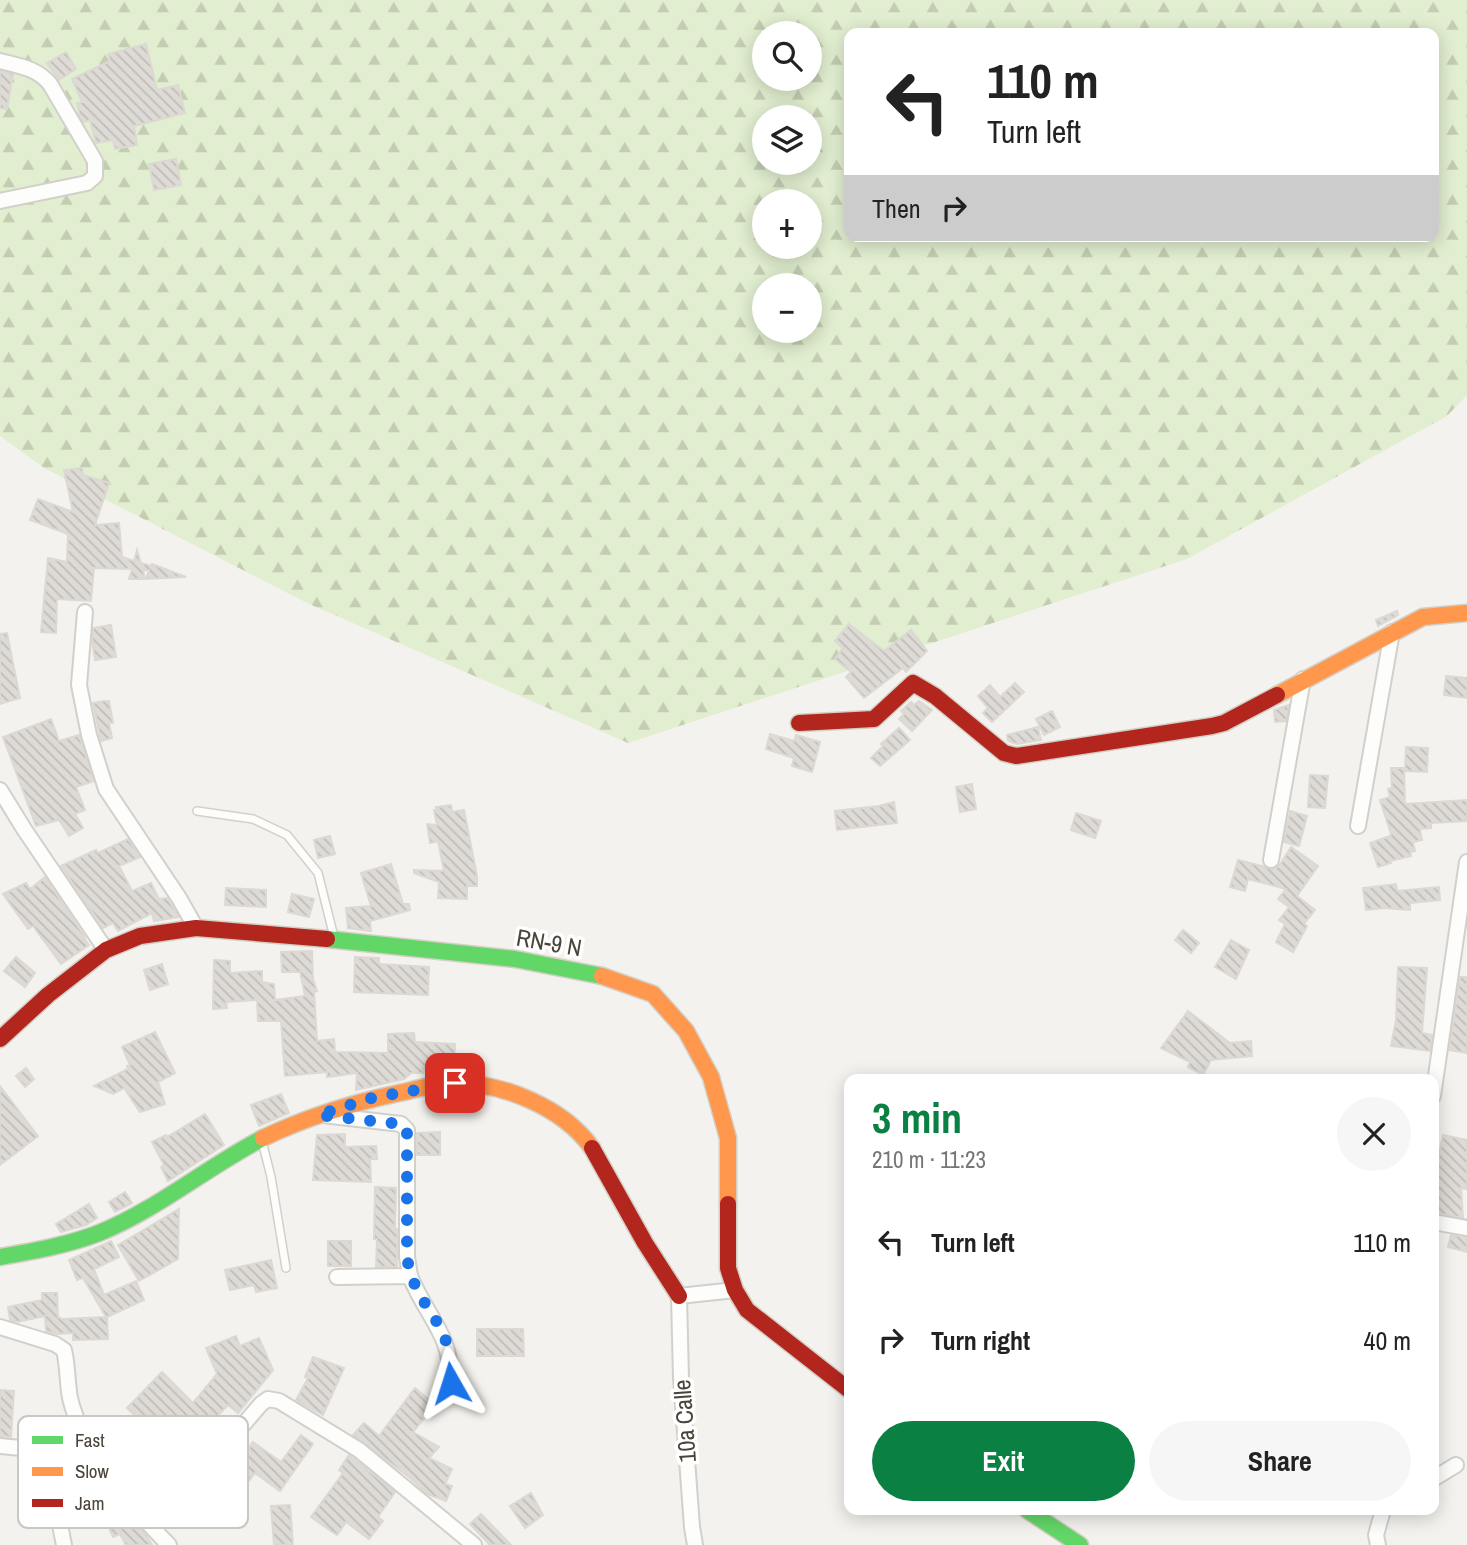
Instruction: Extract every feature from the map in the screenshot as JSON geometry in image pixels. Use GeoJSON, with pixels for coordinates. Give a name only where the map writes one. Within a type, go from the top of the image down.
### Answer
{"type":"FeatureCollection","features":[{"type":"Feature","properties":{"kind":"street"},"geometry":{"type":"LineString","coordinates":[[0,61],[42,74],[95,161],[95,176],[87,183],[0,201]]}},
{"type":"Feature","properties":{"kind":"street"},"geometry":{"type":"LineString","coordinates":[[85,611],[79,685],[89,735],[106,789],[196,928]]}},
{"type":"Feature","properties":{"kind":"street"},"geometry":{"type":"LineString","coordinates":[[799,723],[874,719],[913,683],[935,696],[1003,753],[1016,756],[1212,726],[1224,723],[1423,617],[1467,613]]}},
{"type":"Feature","properties":{"kind":"street"},"geometry":{"type":"LineString","coordinates":[[1358,826],[1392,632]]}},
{"type":"Feature","properties":{"kind":"street"},"geometry":{"type":"LineString","coordinates":[[1271,860],[1303,680]]}},
{"type":"Feature","properties":{"kind":"street"},"geometry":{"type":"LineString","coordinates":[[0,790],[106,950]]}},
{"type":"Feature","properties":{"kind":"street"},"geometry":{"type":"LineString","coordinates":[[1436,1074],[1467,862]]}},
{"type":"Feature","properties":{"kind":"street","name":"RN-9 N"},"geometry":{"type":"LineString","coordinates":[[0,1039],[48,995],[106,950],[140,936],[196,928],[515,959],[613,978],[653,994],[686,1031],[711,1077],[728,1138],[728,1268],[735,1290],[747,1310],[844,1386]]}},
{"type":"Feature","properties":{"kind":"street"},"geometry":{"type":"LineString","coordinates":[[0,1257],[42,1250],[110,1228],[171,1195],[262,1139],[318,1115],[372,1098],[455,1083],[526,1098],[556,1114],[583,1137],[603,1165],[654,1261],[679,1296],[735,1290]]}},
{"type":"Feature","properties":{"kind":"street"},"geometry":{"type":"LineString","coordinates":[[318,1115],[401,1124],[407,1130],[407,1257],[410,1276],[446,1341],[452,1363],[451,1383]]}},
{"type":"Feature","properties":{"kind":"street"},"geometry":{"type":"LineString","coordinates":[[1439,1223],[1467,1228]]}},
{"type":"Feature","properties":{"kind":"street"},"geometry":{"type":"LineString","coordinates":[[337,1277],[410,1276]]}},
{"type":"Feature","properties":{"kind":"street","name":"10a Calle"},"geometry":{"type":"LineString","coordinates":[[679,1296],[682,1391],[695,1545]]}},
{"type":"Feature","properties":{"kind":"street"},"geometry":{"type":"LineString","coordinates":[[0,1327],[55,1344],[64,1350],[70,1399],[77,1416]]}},
{"type":"Feature","properties":{"kind":"street"},"geometry":{"type":"LineString","coordinates":[[248,1419],[268,1399],[279,1401],[359,1450],[474,1545]]}},
{"type":"Feature","properties":{"kind":"street"},"geometry":{"type":"LineString","coordinates":[[0,1446],[18,1448]]}},
{"type":"Feature","properties":{"kind":"street"},"geometry":{"type":"LineString","coordinates":[[1439,1476],[1457,1465]]}},
{"type":"Feature","properties":{"kind":"street"},"geometry":{"type":"LineString","coordinates":[[1033,1515],[1057,1534],[1080,1545]]}},
{"type":"Feature","properties":{"kind":"street"},"geometry":{"type":"LineString","coordinates":[[1378,1545],[1376,1535],[1382,1515]]}},
{"type":"Feature","properties":{"kind":"street"},"geometry":{"type":"LineString","coordinates":[[152,1528],[169,1545]]}},
{"type":"Feature","properties":{"kind":"lane"},"geometry":{"type":"LineString","coordinates":[[197,811],[253,819],[288,835],[318,873],[334,941]]}},
{"type":"Feature","properties":{"kind":"lane"},"geometry":{"type":"LineString","coordinates":[[262,1139],[276,1201],[286,1268]]}},
{"type":"Feature","properties":{"kind":"green space"},"geometry":{"type":"Polygon","coordinates":[[[0,0],[1467,0],[1467,395],[1447,416],[1187,559],[628,743],[307,603],[44,468],[0,436],[0,0]]]}},
{"type":"Feature","properties":{"kind":"building"},"geometry":{"type":"Polygon","coordinates":[[[146,44],[157,90],[178,85],[185,113],[134,126],[137,145],[115,149],[113,140],[96,143],[90,120],[83,122],[80,117],[77,103],[82,102],[72,79],[110,61],[108,54],[146,44]]]}},
{"type":"Feature","properties":{"kind":"building"},"geometry":{"type":"Polygon","coordinates":[[[66,52],[76,69],[59,80],[47,63],[66,52]]]}},
{"type":"Feature","properties":{"kind":"building"},"geometry":{"type":"Polygon","coordinates":[[[0,71],[13,74],[7,109],[0,108],[0,71]]]}},
{"type":"Feature","properties":{"kind":"building"},"geometry":{"type":"Polygon","coordinates":[[[176,159],[181,185],[154,190],[149,164],[176,159]]]}},
{"type":"Feature","properties":{"kind":"building"},"geometry":{"type":"Polygon","coordinates":[[[82,468],[83,475],[109,483],[95,525],[119,523],[122,557],[134,561],[137,550],[141,563],[152,564],[186,577],[146,579],[149,570],[143,570],[145,579],[129,579],[132,569],[94,568],[91,601],[57,599],[56,633],[41,632],[48,558],[67,562],[68,534],[30,520],[38,499],[73,512],[64,470],[82,468]]]}},
{"type":"Feature","properties":{"kind":"building"},"geometry":{"type":"Polygon","coordinates":[[[1397,611],[1398,615],[1378,626],[1376,620],[1397,611]]]}},
{"type":"Feature","properties":{"kind":"building"},"geometry":{"type":"Polygon","coordinates":[[[849,624],[884,651],[911,630],[927,651],[906,672],[903,668],[864,698],[846,677],[851,672],[835,659],[843,648],[835,641],[849,624]]]}},
{"type":"Feature","properties":{"kind":"building"},"geometry":{"type":"Polygon","coordinates":[[[111,625],[116,657],[95,660],[93,628],[111,625]]]}},
{"type":"Feature","properties":{"kind":"building"},"geometry":{"type":"Polygon","coordinates":[[[7,633],[20,698],[0,704],[0,634],[7,633]]]}},
{"type":"Feature","properties":{"kind":"building"},"geometry":{"type":"Polygon","coordinates":[[[1446,676],[1467,678],[1467,698],[1444,695],[1446,676]]]}},
{"type":"Feature","properties":{"kind":"building"},"geometry":{"type":"Polygon","coordinates":[[[1015,683],[1024,692],[992,722],[983,713],[988,708],[978,696],[990,685],[1000,697],[1015,683]]]}},
{"type":"Feature","properties":{"kind":"building"},"geometry":{"type":"Polygon","coordinates":[[[109,701],[113,723],[109,723],[112,738],[101,741],[93,703],[109,701]]]}},
{"type":"Feature","properties":{"kind":"building"},"geometry":{"type":"Polygon","coordinates":[[[919,701],[932,710],[912,731],[899,719],[904,714],[901,711],[911,702],[914,705],[919,701]]]}},
{"type":"Feature","properties":{"kind":"building"},"geometry":{"type":"Polygon","coordinates":[[[1289,705],[1286,721],[1275,722],[1274,710],[1289,705]]]}},
{"type":"Feature","properties":{"kind":"building"},"geometry":{"type":"Polygon","coordinates":[[[1052,711],[1060,727],[1044,735],[1036,719],[1052,711]]]}},
{"type":"Feature","properties":{"kind":"building"},"geometry":{"type":"Polygon","coordinates":[[[51,719],[59,741],[79,735],[94,781],[76,787],[85,810],[75,814],[83,828],[69,836],[59,820],[36,826],[3,737],[51,719]]]}},
{"type":"Feature","properties":{"kind":"building"},"geometry":{"type":"Polygon","coordinates":[[[1038,727],[1041,740],[1017,744],[1008,741],[1007,735],[1038,727]]]}},
{"type":"Feature","properties":{"kind":"building"},"geometry":{"type":"Polygon","coordinates":[[[899,728],[910,740],[880,766],[871,758],[883,746],[881,744],[899,728]]]}},
{"type":"Feature","properties":{"kind":"building"},"geometry":{"type":"Polygon","coordinates":[[[770,734],[794,741],[796,735],[820,742],[812,772],[792,766],[794,758],[766,749],[770,734]]]}},
{"type":"Feature","properties":{"kind":"building"},"geometry":{"type":"Polygon","coordinates":[[[1406,747],[1428,748],[1427,772],[1405,771],[1406,747]]]}},
{"type":"Feature","properties":{"kind":"building"},"geometry":{"type":"Polygon","coordinates":[[[1391,768],[1404,768],[1405,804],[1467,800],[1467,821],[1431,823],[1431,828],[1420,829],[1422,840],[1413,842],[1415,851],[1410,852],[1411,856],[1378,867],[1370,843],[1391,834],[1380,800],[1390,797],[1388,789],[1392,788],[1391,768]]]}},
{"type":"Feature","properties":{"kind":"building"},"geometry":{"type":"Polygon","coordinates":[[[1310,775],[1328,776],[1325,808],[1308,807],[1310,775]]]}},
{"type":"Feature","properties":{"kind":"building"},"geometry":{"type":"Polygon","coordinates":[[[972,784],[976,809],[960,812],[956,787],[972,784]]]}},
{"type":"Feature","properties":{"kind":"building"},"geometry":{"type":"Polygon","coordinates":[[[894,802],[897,823],[837,830],[835,811],[894,802]]]}},
{"type":"Feature","properties":{"kind":"building"},"geometry":{"type":"Polygon","coordinates":[[[451,805],[452,812],[464,810],[477,876],[477,886],[467,886],[467,899],[438,898],[439,882],[414,873],[414,870],[444,871],[438,841],[430,843],[427,824],[437,825],[434,810],[437,810],[436,807],[451,805]]]}},
{"type":"Feature","properties":{"kind":"building"},"geometry":{"type":"Polygon","coordinates":[[[1290,811],[1307,816],[1299,846],[1284,842],[1290,811]]]}},
{"type":"Feature","properties":{"kind":"building"},"geometry":{"type":"Polygon","coordinates":[[[1076,813],[1101,821],[1095,838],[1071,830],[1076,813]]]}},
{"type":"Feature","properties":{"kind":"building"},"geometry":{"type":"Polygon","coordinates":[[[330,836],[335,854],[318,858],[314,840],[330,836]]]}},
{"type":"Feature","properties":{"kind":"building"},"geometry":{"type":"Polygon","coordinates":[[[128,839],[140,857],[119,866],[132,891],[151,883],[159,899],[167,898],[179,917],[154,921],[152,913],[118,931],[113,923],[103,928],[61,866],[128,839]]]}},
{"type":"Feature","properties":{"kind":"building"},"geometry":{"type":"Polygon","coordinates":[[[1291,847],[1318,866],[1297,896],[1315,910],[1304,924],[1307,926],[1293,952],[1276,942],[1285,924],[1279,920],[1289,907],[1278,899],[1286,889],[1248,879],[1245,891],[1230,887],[1238,860],[1274,869],[1279,866],[1291,847]]]}},
{"type":"Feature","properties":{"kind":"building"},"geometry":{"type":"Polygon","coordinates":[[[391,864],[403,904],[409,904],[410,910],[370,921],[371,931],[348,928],[346,908],[371,906],[361,873],[391,864]]]}},
{"type":"Feature","properties":{"kind":"building"},"geometry":{"type":"Polygon","coordinates":[[[45,877],[89,945],[61,964],[33,926],[28,929],[3,894],[26,883],[30,889],[45,877]]]}},
{"type":"Feature","properties":{"kind":"building"},"geometry":{"type":"Polygon","coordinates":[[[1396,884],[1397,891],[1439,887],[1440,900],[1410,903],[1410,910],[1366,910],[1363,888],[1396,884]]]}},
{"type":"Feature","properties":{"kind":"building"},"geometry":{"type":"Polygon","coordinates":[[[226,888],[266,890],[266,907],[225,905],[226,888]]]}},
{"type":"Feature","properties":{"kind":"building"},"geometry":{"type":"Polygon","coordinates":[[[292,894],[314,899],[309,917],[288,912],[292,894]]]}},
{"type":"Feature","properties":{"kind":"building"},"geometry":{"type":"Polygon","coordinates":[[[1183,930],[1199,943],[1191,953],[1175,940],[1183,930]]]}},
{"type":"Feature","properties":{"kind":"building"},"geometry":{"type":"Polygon","coordinates":[[[1231,940],[1249,950],[1236,979],[1215,967],[1231,940]]]}},
{"type":"Feature","properties":{"kind":"building"},"geometry":{"type":"Polygon","coordinates":[[[312,951],[313,979],[317,991],[314,992],[317,1041],[334,1039],[335,1052],[388,1053],[388,1034],[414,1033],[415,1042],[455,1044],[454,1068],[427,1066],[423,1073],[411,1073],[404,1079],[356,1090],[357,1073],[327,1077],[327,1072],[285,1076],[281,1021],[258,1021],[257,1000],[226,1002],[227,1008],[213,1009],[214,960],[230,961],[230,973],[262,971],[262,982],[274,984],[275,1000],[305,996],[300,972],[282,972],[281,952],[312,951]]]}},
{"type":"Feature","properties":{"kind":"building"},"geometry":{"type":"Polygon","coordinates":[[[16,957],[35,973],[25,987],[4,971],[16,957]]]}},
{"type":"Feature","properties":{"kind":"building"},"geometry":{"type":"Polygon","coordinates":[[[355,957],[379,958],[379,964],[429,967],[428,995],[354,992],[355,957]]]}},
{"type":"Feature","properties":{"kind":"building"},"geometry":{"type":"Polygon","coordinates":[[[162,964],[168,984],[150,990],[144,970],[162,964]]]}},
{"type":"Feature","properties":{"kind":"building"},"geometry":{"type":"Polygon","coordinates":[[[1398,967],[1427,968],[1422,1033],[1432,1035],[1430,1051],[1391,1046],[1396,1020],[1398,967]]]}},
{"type":"Feature","properties":{"kind":"building"},"geometry":{"type":"Polygon","coordinates":[[[1460,977],[1467,977],[1467,1053],[1449,1050],[1460,977]]]}},
{"type":"Feature","properties":{"kind":"building"},"geometry":{"type":"Polygon","coordinates":[[[1188,1011],[1230,1043],[1251,1041],[1252,1056],[1211,1060],[1201,1074],[1188,1067],[1190,1062],[1161,1048],[1188,1011]]]}},
{"type":"Feature","properties":{"kind":"building"},"geometry":{"type":"Polygon","coordinates":[[[155,1032],[175,1073],[158,1082],[165,1104],[140,1112],[124,1088],[113,1094],[94,1086],[128,1069],[127,1066],[130,1065],[122,1047],[155,1032]]]}},
{"type":"Feature","properties":{"kind":"building"},"geometry":{"type":"Polygon","coordinates":[[[26,1068],[34,1079],[25,1087],[16,1076],[26,1068]]]}},
{"type":"Feature","properties":{"kind":"building"},"geometry":{"type":"Polygon","coordinates":[[[0,1086],[38,1136],[0,1165],[0,1086]]]}},
{"type":"Feature","properties":{"kind":"building"},"geometry":{"type":"Polygon","coordinates":[[[281,1094],[289,1113],[259,1126],[251,1105],[281,1094]]]}},
{"type":"Feature","properties":{"kind":"building"},"geometry":{"type":"Polygon","coordinates":[[[205,1114],[224,1145],[168,1181],[161,1167],[164,1165],[152,1142],[166,1135],[167,1137],[205,1114]]]}},
{"type":"Feature","properties":{"kind":"building"},"geometry":{"type":"Polygon","coordinates":[[[440,1132],[440,1155],[417,1155],[417,1133],[440,1132]]]}},
{"type":"Feature","properties":{"kind":"building"},"geometry":{"type":"Polygon","coordinates":[[[345,1134],[345,1147],[376,1146],[377,1159],[370,1159],[371,1182],[313,1180],[317,1135],[345,1134]]]}},
{"type":"Feature","properties":{"kind":"building"},"geometry":{"type":"Polygon","coordinates":[[[1443,1135],[1467,1140],[1467,1189],[1461,1188],[1463,1218],[1439,1214],[1439,1154],[1443,1135]]]}},
{"type":"Feature","properties":{"kind":"building"},"geometry":{"type":"Polygon","coordinates":[[[375,1187],[396,1188],[397,1267],[376,1267],[375,1187]]]}},
{"type":"Feature","properties":{"kind":"building"},"geometry":{"type":"Polygon","coordinates":[[[125,1192],[132,1203],[115,1212],[109,1202],[125,1192]]]}},
{"type":"Feature","properties":{"kind":"building"},"geometry":{"type":"Polygon","coordinates":[[[89,1204],[97,1218],[86,1225],[61,1232],[56,1224],[89,1204]]]}},
{"type":"Feature","properties":{"kind":"building"},"geometry":{"type":"Polygon","coordinates":[[[179,1209],[178,1259],[139,1281],[118,1245],[179,1209]]]}},
{"type":"Feature","properties":{"kind":"building"},"geometry":{"type":"Polygon","coordinates":[[[1451,1235],[1467,1237],[1467,1252],[1448,1247],[1451,1235]]]}},
{"type":"Feature","properties":{"kind":"building"},"geometry":{"type":"Polygon","coordinates":[[[111,1241],[119,1257],[94,1269],[104,1295],[136,1281],[144,1300],[107,1317],[108,1339],[73,1340],[73,1333],[56,1334],[46,1331],[45,1316],[17,1322],[10,1320],[8,1307],[42,1300],[42,1293],[57,1293],[58,1317],[62,1319],[106,1317],[83,1278],[77,1280],[69,1260],[111,1241]]]}},
{"type":"Feature","properties":{"kind":"building"},"geometry":{"type":"Polygon","coordinates":[[[328,1241],[351,1241],[351,1266],[328,1266],[328,1241]]]}},
{"type":"Feature","properties":{"kind":"building"},"geometry":{"type":"Polygon","coordinates":[[[271,1260],[277,1288],[256,1292],[254,1285],[230,1290],[225,1270],[271,1260]]]}},
{"type":"Feature","properties":{"kind":"building"},"geometry":{"type":"Polygon","coordinates":[[[477,1329],[523,1329],[524,1356],[477,1356],[477,1329]]]}},
{"type":"Feature","properties":{"kind":"building"},"geometry":{"type":"Polygon","coordinates":[[[236,1336],[240,1346],[259,1338],[273,1370],[238,1413],[228,1405],[217,1416],[135,1416],[127,1408],[162,1372],[193,1403],[217,1374],[206,1348],[236,1336]]]}},
{"type":"Feature","properties":{"kind":"building"},"geometry":{"type":"Polygon","coordinates":[[[313,1357],[344,1368],[323,1415],[296,1400],[308,1378],[305,1377],[313,1357]]]}},
{"type":"Feature","properties":{"kind":"building"},"geometry":{"type":"Polygon","coordinates":[[[415,1388],[435,1405],[413,1432],[439,1447],[429,1458],[452,1469],[445,1484],[452,1486],[446,1501],[427,1494],[353,1435],[364,1423],[379,1436],[415,1388]]]}},
{"type":"Feature","properties":{"kind":"building"},"geometry":{"type":"Polygon","coordinates":[[[0,1390],[14,1391],[11,1437],[0,1436],[0,1390]]]}},
{"type":"Feature","properties":{"kind":"building"},"geometry":{"type":"Polygon","coordinates":[[[301,1435],[313,1444],[280,1491],[255,1473],[248,1482],[248,1449],[253,1442],[281,1462],[301,1435]]]}},
{"type":"Feature","properties":{"kind":"building"},"geometry":{"type":"Polygon","coordinates":[[[349,1455],[395,1492],[378,1517],[383,1521],[369,1539],[346,1522],[337,1535],[311,1517],[343,1473],[339,1470],[349,1455]]]}},
{"type":"Feature","properties":{"kind":"building"},"geometry":{"type":"Polygon","coordinates":[[[531,1493],[543,1515],[525,1528],[510,1506],[531,1493]]]}},
{"type":"Feature","properties":{"kind":"building"},"geometry":{"type":"Polygon","coordinates":[[[290,1505],[293,1545],[274,1545],[271,1506],[290,1505]]]}},
{"type":"Feature","properties":{"kind":"building"},"geometry":{"type":"Polygon","coordinates":[[[481,1514],[511,1545],[490,1545],[470,1524],[481,1514]]]}},
{"type":"Feature","properties":{"kind":"building"},"geometry":{"type":"Polygon","coordinates":[[[109,1528],[140,1528],[152,1545],[126,1545],[120,1534],[113,1537],[109,1528]]]}},
{"type":"Feature","properties":{"kind":"traffic: fast"},"geometry":{"type":"LineString","coordinates":[[327,939],[515,959],[602,976]]}},
{"type":"Feature","properties":{"kind":"traffic: fast"},"geometry":{"type":"LineString","coordinates":[[0,1257],[38,1250],[99,1233],[142,1212],[263,1138]]}},
{"type":"Feature","properties":{"kind":"traffic: fast"},"geometry":{"type":"LineString","coordinates":[[1035,1515],[1080,1545]]}},
{"type":"Feature","properties":{"kind":"traffic: slow"},"geometry":{"type":"LineString","coordinates":[[1277,695],[1423,617],[1467,613]]}},
{"type":"Feature","properties":{"kind":"traffic: slow"},"geometry":{"type":"LineString","coordinates":[[602,976],[653,994],[686,1031],[711,1077],[728,1138],[728,1204]]}},
{"type":"Feature","properties":{"kind":"traffic: slow"},"geometry":{"type":"LineString","coordinates":[[263,1138],[347,1106],[452,1083],[490,1087],[530,1100],[565,1120],[592,1148]]}},
{"type":"Feature","properties":{"kind":"traffic: jam"},"geometry":{"type":"LineString","coordinates":[[799,723],[874,719],[913,683],[935,696],[1004,753],[1016,756],[1212,726],[1224,723],[1277,695]]}},
{"type":"Feature","properties":{"kind":"traffic: jam"},"geometry":{"type":"LineString","coordinates":[[0,1039],[48,995],[106,950],[140,936],[196,928],[327,939]]}},
{"type":"Feature","properties":{"kind":"traffic: jam"},"geometry":{"type":"LineString","coordinates":[[592,1148],[645,1243],[679,1296]]}},
{"type":"Feature","properties":{"kind":"traffic: jam"},"geometry":{"type":"LineString","coordinates":[[728,1204],[728,1268],[735,1290],[747,1310],[844,1386]]}},
{"type":"Feature","properties":{"kind":"route"},"geometry":{"type":"LineString","coordinates":[[451,1383],[452,1363],[446,1341],[410,1276],[407,1257],[407,1130],[401,1124],[318,1115],[372,1098],[455,1083]]}}]}
